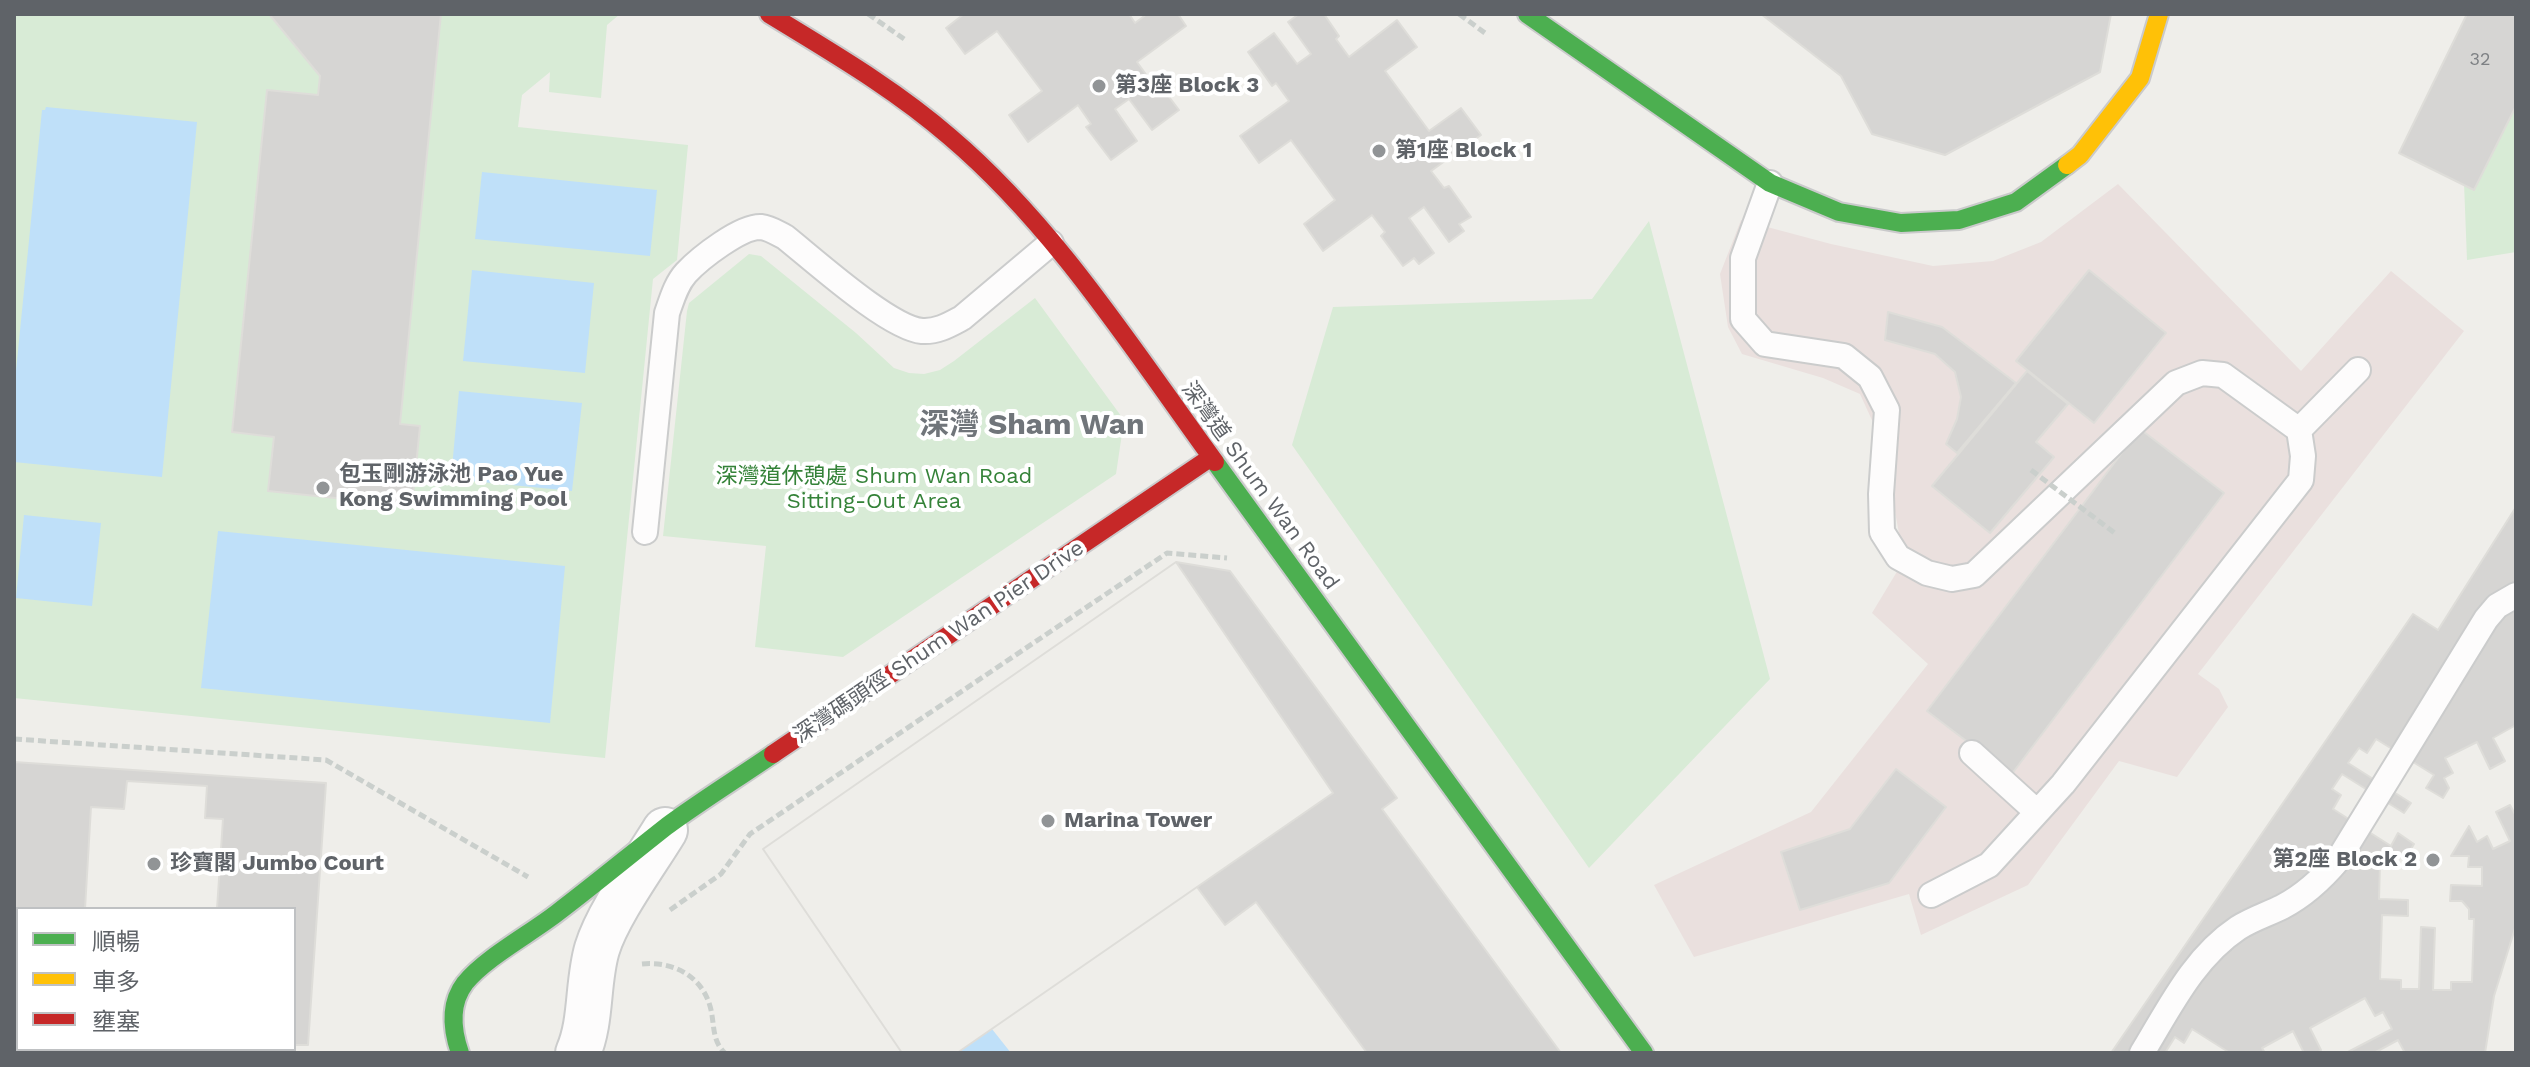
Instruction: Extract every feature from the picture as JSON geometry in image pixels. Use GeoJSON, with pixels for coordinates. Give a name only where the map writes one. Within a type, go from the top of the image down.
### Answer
{"type":"FeatureCollection","features":[{"type":"Feature","properties":{"kind":"street","name":"深灣道 Shum Wan Road"},"geometry":{"type":"LineString","coordinates":[[769,14],[850,64],[939,127],[1006,190],[1051,243],[1122,334],[1644,1053]]}},
{"type":"Feature","properties":{"kind":"street"},"geometry":{"type":"LineString","coordinates":[[1527,14],[1770,183],[1839,212],[1901,223],[1959,220],[2016,202],[2080,155],[2140,78],[2159,14]]}},
{"type":"Feature","properties":{"kind":"street","name":"深灣碼頭徑 Shum Wan Pier Drive"},"geometry":{"type":"LineString","coordinates":[[460,1053],[454,1035],[456,999],[465,983],[486,964],[556,914],[669,825],[1210,458]]}},
{"type":"Feature","properties":{"kind":"street","name":"深灣碼頭徑 Shum Wan Pier Drive"},"geometry":{"type":"LineString","coordinates":[[578,1053],[584,1040],[592,967],[598,944],[669,825]]}},
{"type":"Feature","properties":{"kind":"lane"},"geometry":{"type":"LineString","coordinates":[[1770,183],[1743,258],[1743,319],[1765,344],[1844,356],[1870,377],[1887,410],[1881,494],[1882,532],[1898,557],[1927,573],[1952,579],[1974,575],[2176,383],[2202,373],[2223,375],[2299,430],[2303,456],[2301,480],[2063,784],[1989,865],[1931,895]]}},
{"type":"Feature","properties":{"kind":"lane"},"geometry":{"type":"LineString","coordinates":[[645,532],[667,313],[675,290],[686,273],[733,236],[746,229],[760,227],[772,230],[889,318],[919,331],[933,331],[962,318],[1051,243]]}},
{"type":"Feature","properties":{"kind":"lane"},"geometry":{"type":"LineString","coordinates":[[2299,430],[2358,370]]}},
{"type":"Feature","properties":{"kind":"lane"},"geometry":{"type":"LineString","coordinates":[[2142,1053],[2189,976],[2204,958],[2238,928],[2302,896],[2338,860],[2486,619],[2497,606],[2516,595]]}},
{"type":"Feature","properties":{"kind":"lane"},"geometry":{"type":"LineString","coordinates":[[1972,753],[2037,812]]}},
{"type":"Feature","properties":{"kind":"path"},"geometry":{"type":"LineString","coordinates":[[2031,470],[2116,534]]}},
{"type":"Feature","properties":{"kind":"path"},"geometry":{"type":"LineString","coordinates":[[661,917],[721,874],[750,834],[1167,553]]}},
{"type":"Feature","properties":{"kind":"path"},"geometry":{"type":"LineString","coordinates":[[14,739],[326,760],[533,879]]}},
{"type":"Feature","properties":{"kind":"path"},"geometry":{"type":"LineString","coordinates":[[640,950],[638,964],[668,965],[695,980],[710,1006],[714,1036],[725,1053]]}},
{"type":"Feature","properties":{"kind":"shaded area"},"geometry":{"type":"Polygon","coordinates":[[[2118,184],[2301,371],[2391,271],[2464,331],[2198,674],[2219,689],[2228,707],[2177,777],[2119,761],[2028,885],[1921,935],[1909,894],[1694,957],[1654,885],[1811,812],[1928,664],[1872,613],[1904,560],[1882,442],[1860,394],[1823,378],[1742,354],[1728,327],[1720,274],[1741,220],[1933,266],[1993,261],[2041,242],[2118,184]]]}},
{"type":"Feature","properties":{"kind":"green space","name":"包玉剛游泳池 Pao Yue Kong Swimming Pool"},"geometry":{"type":"Polygon","coordinates":[[[14,14],[620,14],[607,25],[601,98],[549,92],[550,72],[522,95],[518,127],[688,145],[677,260],[653,279],[605,758],[14,698],[14,14]]]}},
{"type":"Feature","properties":{"kind":"green space"},"geometry":{"type":"Polygon","coordinates":[[[2516,92],[2516,252],[2467,260],[2462,132],[2516,92]]]}},
{"type":"Feature","properties":{"kind":"green space"},"geometry":{"type":"Polygon","coordinates":[[[1649,221],[1770,679],[1589,868],[1292,445],[1333,307],[1592,299],[1649,221]]]}},
{"type":"Feature","properties":{"kind":"green space","name":"深灣道休憩處 Shum Wan Road Sitting-Out Area"},"geometry":{"type":"Polygon","coordinates":[[[749,254],[761,256],[894,368],[909,373],[924,374],[940,370],[1035,298],[1124,420],[1116,474],[843,657],[755,647],[766,546],[663,536],[689,303],[749,254]]]}},
{"type":"Feature","properties":{"kind":"water"},"geometry":{"type":"Polygon","coordinates":[[[46,107],[197,122],[162,477],[14,462],[14,391],[42,110],[46,107]]]}},
{"type":"Feature","properties":{"kind":"water"},"geometry":{"type":"Polygon","coordinates":[[[482,172],[657,190],[650,256],[475,239],[482,172]]]}},
{"type":"Feature","properties":{"kind":"water"},"geometry":{"type":"Polygon","coordinates":[[[472,270],[594,283],[585,373],[463,361],[472,270]]]}},
{"type":"Feature","properties":{"kind":"water"},"geometry":{"type":"Polygon","coordinates":[[[459,391],[582,403],[572,491],[451,479],[459,391]]]}},
{"type":"Feature","properties":{"kind":"water"},"geometry":{"type":"Polygon","coordinates":[[[24,515],[101,523],[92,606],[16,598],[24,515]]]}},
{"type":"Feature","properties":{"kind":"water"},"geometry":{"type":"Polygon","coordinates":[[[218,531],[565,566],[550,723],[201,688],[218,531]]]}},
{"type":"Feature","properties":{"kind":"water"},"geometry":{"type":"Polygon","coordinates":[[[992,1029],[1011,1053],[957,1053],[992,1029]]]}},
{"type":"Feature","properties":{"kind":"building"},"geometry":{"type":"Polygon","coordinates":[[[269,14],[441,14],[400,424],[420,426],[412,506],[268,491],[274,437],[232,432],[267,90],[318,95],[320,76],[269,14]]]}},
{"type":"Feature","properties":{"kind":"building","name":"第3座 Block 3"},"geometry":{"type":"Polygon","coordinates":[[[964,14],[1129,14],[1135,23],[1147,14],[1178,14],[1186,26],[1137,62],[1150,80],[1154,77],[1179,110],[1152,130],[1129,99],[1115,109],[1137,141],[1111,160],[1086,127],[1091,124],[1078,105],[1028,142],[1009,115],[1042,91],[997,31],[965,54],[946,28],[964,14]]]}},
{"type":"Feature","properties":{"kind":"building","name":"第1座 Block 1"},"geometry":{"type":"Polygon","coordinates":[[[1299,14],[1324,14],[1349,57],[1397,20],[1417,47],[1385,71],[1429,131],[1461,108],[1481,135],[1431,171],[1444,188],[1449,186],[1471,217],[1459,224],[1464,231],[1449,242],[1424,207],[1409,218],[1434,253],[1419,264],[1414,258],[1403,266],[1381,236],[1385,232],[1372,215],[1323,251],[1304,224],[1335,200],[1291,140],[1259,163],[1240,136],[1289,101],[1276,83],[1272,86],[1248,52],[1274,33],[1297,64],[1311,54],[1288,22],[1299,14]]]}},
{"type":"Feature","properties":{"kind":"building"},"geometry":{"type":"Polygon","coordinates":[[[1761,14],[2111,14],[2100,72],[1945,155],[1872,134],[1841,76],[1761,14]]]}},
{"type":"Feature","properties":{"kind":"building"},"geometry":{"type":"Polygon","coordinates":[[[2467,14],[2516,14],[2516,106],[2474,190],[2399,153],[2467,14]]]}},
{"type":"Feature","properties":{"kind":"building"},"geometry":{"type":"Polygon","coordinates":[[[2089,270],[2166,333],[2094,423],[2016,361],[2089,270]]]}},
{"type":"Feature","properties":{"kind":"building"},"geometry":{"type":"Polygon","coordinates":[[[1888,312],[1942,327],[2016,383],[1957,453],[1946,444],[1957,419],[1961,397],[1955,372],[1935,354],[1885,340],[1888,312]]]}},
{"type":"Feature","properties":{"kind":"building"},"geometry":{"type":"Polygon","coordinates":[[[2027,371],[2068,404],[2036,442],[2054,457],[1990,533],[1932,486],[2027,371]]]}},
{"type":"Feature","properties":{"kind":"building"},"geometry":{"type":"Polygon","coordinates":[[[2140,429],[2224,493],[2011,775],[1927,711],[2140,429]]]}},
{"type":"Feature","properties":{"kind":"building"},"geometry":{"type":"Polygon","coordinates":[[[2516,507],[2516,925],[2494,996],[2485,1053],[2111,1053],[2413,614],[2438,630],[2516,507]]]}},
{"type":"Feature","properties":{"kind":"building","name":"Marina Tower"},"geometry":{"type":"Polygon","coordinates":[[[1176,562],[1333,793],[957,1053],[902,1053],[763,849],[1176,562]]]}},
{"type":"Feature","properties":{"kind":"building","name":"Marina Tower"},"geometry":{"type":"Polygon","coordinates":[[[1176,562],[1230,571],[1397,798],[1382,809],[1561,1053],[1367,1053],[1256,902],[1225,925],[1197,887],[957,1053],[902,1053],[763,849],[1176,562]]]}},
{"type":"Feature","properties":{"kind":"building","name":"第2座 Block 2"},"geometry":{"type":"Polygon","coordinates":[[[2516,725],[2516,816],[2510,805],[2496,812],[2510,841],[2493,849],[2487,836],[2477,842],[2469,826],[2451,856],[2469,856],[2468,867],[2482,867],[2482,886],[2451,885],[2450,901],[2462,901],[2469,909],[2469,919],[2474,919],[2472,982],[2451,982],[2451,990],[2433,990],[2435,928],[2421,927],[2419,989],[2401,989],[2401,980],[2380,979],[2382,915],[2408,916],[2408,900],[2379,899],[2380,863],[2397,864],[2397,854],[2408,854],[2414,844],[2398,833],[2391,846],[2333,809],[2341,795],[2332,789],[2342,774],[2404,813],[2411,803],[2348,763],[2359,748],[2367,753],[2376,739],[2434,775],[2426,788],[2443,798],[2449,788],[2444,778],[2453,773],[2445,758],[2477,742],[2490,769],[2505,761],[2493,738],[2516,725]]]}},
{"type":"Feature","properties":{"kind":"building"},"geometry":{"type":"Polygon","coordinates":[[[14,762],[326,783],[308,1045],[296,1045],[296,907],[16,907],[14,1026],[14,762]]]}},
{"type":"Feature","properties":{"kind":"building"},"geometry":{"type":"Polygon","coordinates":[[[1896,769],[1946,807],[1889,883],[1800,910],[1781,852],[1850,829],[1896,769]]]}},
{"type":"Feature","properties":{"kind":"building","name":"珍寶閣 Jumbo Court"},"geometry":{"type":"Polygon","coordinates":[[[127,781],[207,786],[205,818],[223,819],[217,907],[85,907],[91,807],[124,809],[127,781]]]}},
{"type":"Feature","properties":{"kind":"building"},"geometry":{"type":"Polygon","coordinates":[[[2365,998],[2375,1016],[2383,1012],[2392,1029],[2346,1053],[2317,1053],[2321,1050],[2310,1028],[2365,998]]]}},
{"type":"Feature","properties":{"kind":"building"},"geometry":{"type":"Polygon","coordinates":[[[2192,1029],[2230,1053],[2165,1053],[2175,1037],[2184,1043],[2192,1029]]]}},
{"type":"Feature","properties":{"kind":"building"},"geometry":{"type":"Polygon","coordinates":[[[2293,1031],[2304,1053],[2265,1053],[2262,1048],[2293,1031]]]}},
{"type":"Feature","properties":{"kind":"building"},"geometry":{"type":"Polygon","coordinates":[[[2398,1040],[2405,1053],[2374,1053],[2398,1040]]]}},
{"type":"Feature","properties":{"kind":"building"},"geometry":{"type":"Polygon","coordinates":[[[206,1051],[213,1053],[165,1053],[206,1051]]]}},
{"type":"Feature","properties":{"kind":"building"},"geometry":{"type":"Polygon","coordinates":[[[222,1051],[288,1052],[222,1053],[222,1051]]]}},
{"type":"Feature","properties":{"kind":"traffic: fast"},"geometry":{"type":"LineString","coordinates":[[1527,14],[1770,183],[1839,212],[1901,223],[1959,220],[2016,202],[2067,165]]}},
{"type":"Feature","properties":{"kind":"traffic: fast"},"geometry":{"type":"LineString","coordinates":[[1215,462],[1644,1053]]}},
{"type":"Feature","properties":{"kind":"traffic: fast"},"geometry":{"type":"LineString","coordinates":[[460,1053],[455,1035],[454,1008],[460,991],[474,974],[667,826],[773,754]]}},
{"type":"Feature","properties":{"kind":"traffic: slow"},"geometry":{"type":"LineString","coordinates":[[2067,165],[2080,155],[2140,78],[2159,14]]}},
{"type":"Feature","properties":{"kind":"traffic: jam"},"geometry":{"type":"LineString","coordinates":[[769,14],[907,103],[988,172],[1092,291],[1215,462]]}},
{"type":"Feature","properties":{"kind":"traffic: jam"},"geometry":{"type":"LineString","coordinates":[[773,754],[1210,458]]}},
{"type":"Feature","properties":{"kind":"place","name":"第3座 Block 3"},"geometry":{"type":"Point","coordinates":[1099,86]}},
{"type":"Feature","properties":{"kind":"place","name":"第1座 Block 1"},"geometry":{"type":"Point","coordinates":[1379,151]}},
{"type":"Feature","properties":{"kind":"place","name":"包玉剛游泳池 Pao Yue Kong Swimming Pool"},"geometry":{"type":"Point","coordinates":[323,488]}},
{"type":"Feature","properties":{"kind":"place","name":"Marina Tower"},"geometry":{"type":"Point","coordinates":[1048,821]}},
{"type":"Feature","properties":{"kind":"place","name":"第2座 Block 2"},"geometry":{"type":"Point","coordinates":[2433,860]}},
{"type":"Feature","properties":{"kind":"place","name":"珍寶閣 Jumbo Court"},"geometry":{"type":"Point","coordinates":[154,864]}},
{"type":"Feature","properties":{"kind":"district","name":"深灣 Sham Wan"},"geometry":{"type":"Point","coordinates":[1032,425]}}]}
